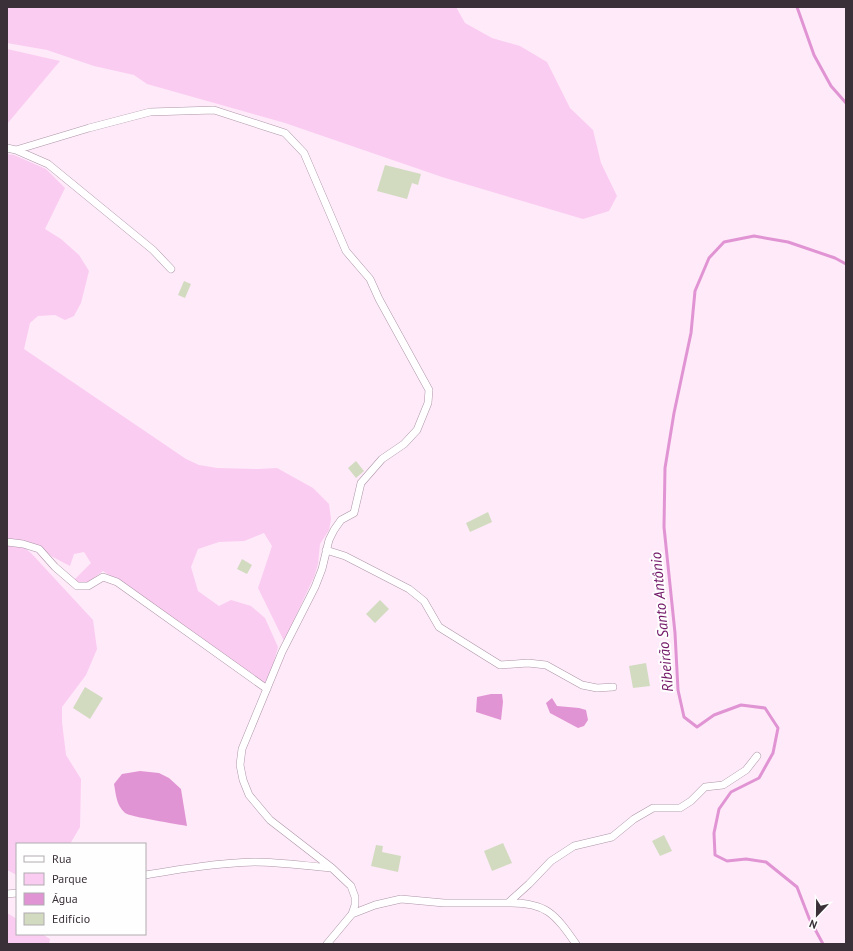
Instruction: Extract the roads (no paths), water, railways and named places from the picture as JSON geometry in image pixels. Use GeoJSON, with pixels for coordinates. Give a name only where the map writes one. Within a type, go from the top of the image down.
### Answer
{"type":"FeatureCollection","features":[{"type":"Feature","properties":{"kind":"street"},"geometry":{"type":"LineString","coordinates":[[16,150],[88,128],[150,112],[214,110],[285,133],[304,153],[346,251],[370,279],[379,299],[428,390],[428,403],[417,430],[404,444],[382,459],[361,483],[354,513],[341,520],[329,540],[322,569],[315,587],[282,652],[242,749],[240,765],[243,780],[249,795],[270,820],[332,868],[351,886],[355,897],[355,905],[352,914],[327,944]]}},
{"type":"Feature","properties":{"kind":"street"},"geometry":{"type":"LineString","coordinates":[[7,148],[16,150],[48,164],[153,250],[171,269]]}},
{"type":"Feature","properties":{"kind":"street"},"geometry":{"type":"LineString","coordinates":[[7,542],[23,544],[40,549],[55,568],[77,586],[88,586],[103,577],[117,582],[267,689]]}},
{"type":"Feature","properties":{"kind":"street"},"geometry":{"type":"LineString","coordinates":[[326,550],[345,556],[408,589],[424,601],[439,628],[500,665],[528,663],[546,665],[582,685],[597,688],[613,687]]}},
{"type":"Feature","properties":{"kind":"street"},"geometry":{"type":"LineString","coordinates":[[508,903],[551,861],[574,846],[612,837],[634,819],[653,808],[680,808],[691,801],[705,787],[722,785],[746,770],[757,756]]}},
{"type":"Feature","properties":{"kind":"street"},"geometry":{"type":"LineString","coordinates":[[146,875],[187,868],[255,862],[332,868]]}},
{"type":"Feature","properties":{"kind":"street"},"geometry":{"type":"LineString","coordinates":[[352,914],[375,905],[401,899],[444,903],[525,903],[543,908],[562,924],[576,944]]}},
{"type":"Feature","properties":{"kind":"water"},"geometry":{"type":"Polygon","coordinates":[[[491,694],[502,694],[503,702],[501,720],[476,712],[477,697],[491,694]]]}},
{"type":"Feature","properties":{"kind":"water"},"geometry":{"type":"Polygon","coordinates":[[[552,698],[557,706],[586,710],[588,720],[584,726],[578,728],[550,713],[546,703],[552,698]]]}},
{"type":"Feature","properties":{"kind":"water"},"geometry":{"type":"Polygon","coordinates":[[[140,771],[159,773],[169,778],[181,789],[187,826],[129,815],[122,810],[117,799],[114,784],[122,774],[140,771]]]}},
{"type":"Feature","properties":{"kind":"waterway","name":"Ribeirão Santo Antônio"},"geometry":{"type":"LineString","coordinates":[[797,7],[814,55],[831,86],[846,103]]}},
{"type":"Feature","properties":{"kind":"waterway","name":"Ribeirão Santo Antônio"},"geometry":{"type":"LineString","coordinates":[[823,944],[809,918],[797,887],[766,862],[746,859],[727,861],[715,855],[714,833],[719,809],[731,792],[759,778],[773,753],[778,728],[765,708],[741,705],[714,715],[697,727],[684,717],[678,690],[675,633],[664,527],[665,468],[674,413],[691,333],[695,291],[709,258],[724,242],[754,236],[788,242],[835,258],[846,264]]}}]}
